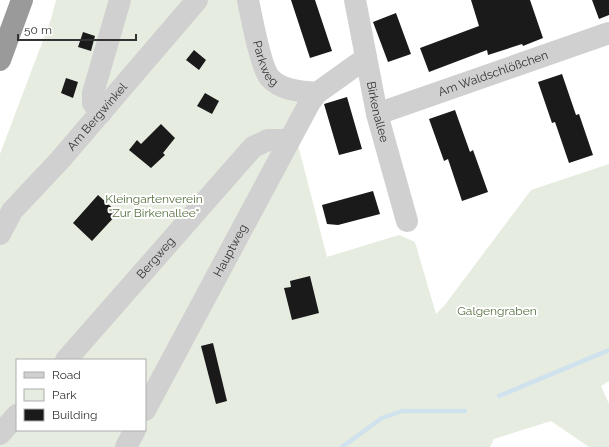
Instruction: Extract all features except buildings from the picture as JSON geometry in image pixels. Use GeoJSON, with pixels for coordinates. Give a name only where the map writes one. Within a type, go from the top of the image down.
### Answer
{"type":"FeatureCollection","features":[{"type":"Feature","properties":{"kind":"highway"},"geometry":{"type":"LineString","coordinates":[[0,60],[22,0]]}},
{"type":"Feature","properties":{"kind":"street"},"geometry":{"type":"LineString","coordinates":[[100,113],[93,103],[93,93],[120,0]]}},
{"type":"Feature","properties":{"kind":"street","name":"Am Bergwinkel"},"geometry":{"type":"LineString","coordinates":[[0,234],[12,211],[60,160],[197,0]]}},
{"type":"Feature","properties":{"kind":"street","name":"Parkweg"},"geometry":{"type":"LineString","coordinates":[[248,0],[264,67],[270,78],[281,86],[296,91],[317,92]]}},
{"type":"Feature","properties":{"kind":"street","name":"Birkenallee"},"geometry":{"type":"LineString","coordinates":[[356,0],[377,114],[407,221]]}},
{"type":"Feature","properties":{"kind":"street","name":"Am Waldschlößchen"},"geometry":{"type":"LineString","coordinates":[[377,114],[609,33]]}},
{"type":"Feature","properties":{"kind":"street"},"geometry":{"type":"LineString","coordinates":[[317,92],[366,58]]}},
{"type":"Feature","properties":{"kind":"street","name":"Hauptweg"},"geometry":{"type":"LineString","coordinates":[[146,408],[289,140],[317,92]]}},
{"type":"Feature","properties":{"kind":"street","name":"Bergweg"},"geometry":{"type":"LineString","coordinates":[[67,359],[253,147],[268,140],[289,140]]}},
{"type":"Feature","properties":{"kind":"street"},"geometry":{"type":"LineString","coordinates":[[0,434],[16,416]]}},
{"type":"Feature","properties":{"kind":"street"},"geometry":{"type":"LineString","coordinates":[[126,447],[134,431]]}},
{"type":"Feature","properties":{"kind":"green space","name":"Kleingartenverein \"Zur Birkenallee\""},"geometry":{"type":"Polygon","coordinates":[[[56,0],[254,0],[273,76],[320,99],[297,141],[327,257],[399,235],[415,242],[436,314],[444,306],[531,190],[609,164],[609,381],[601,386],[609,404],[609,447],[589,447],[551,421],[494,439],[490,447],[0,447],[0,154],[51,19],[56,0]]]}},
{"type":"Feature","properties":{"kind":"waterway","name":"Galgengraben"},"geometry":{"type":"LineString","coordinates":[[499,396],[609,350]]}},
{"type":"Feature","properties":{"kind":"waterway","name":"Galgengraben"},"geometry":{"type":"LineString","coordinates":[[342,447],[382,418],[402,411],[465,411]]}}]}
